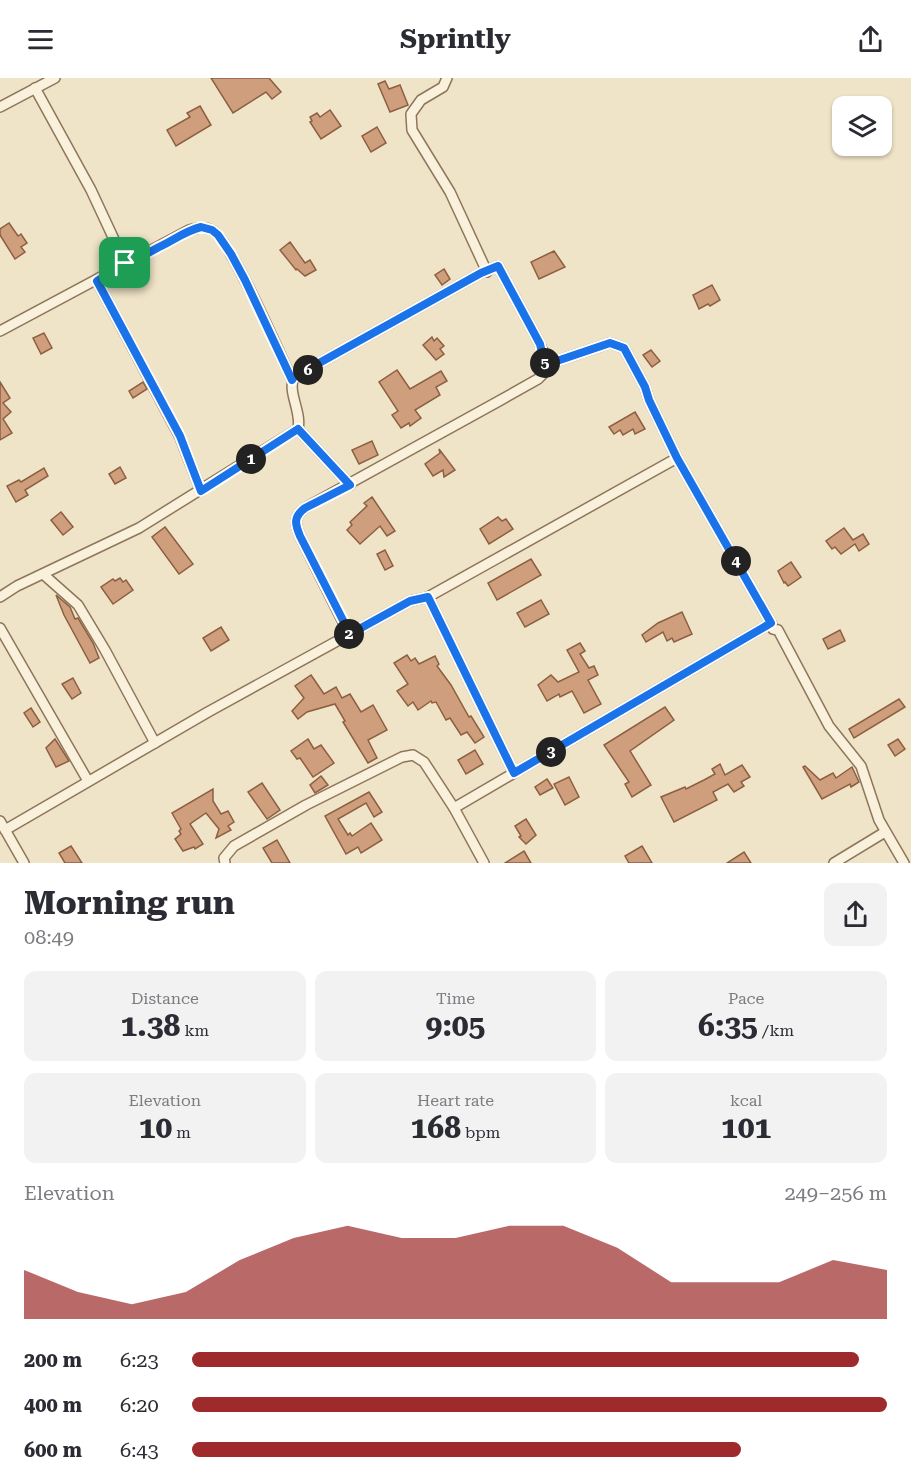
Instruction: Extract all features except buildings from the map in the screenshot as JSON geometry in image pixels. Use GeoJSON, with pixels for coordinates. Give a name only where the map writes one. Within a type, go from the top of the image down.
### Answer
{"type":"FeatureCollection","features":[{"type":"Feature","properties":{"kind":"street"},"geometry":{"type":"LineString","coordinates":[[0,107],[55,78]]}},
{"type":"Feature","properties":{"kind":"street"},"geometry":{"type":"LineString","coordinates":[[447,78],[443,87],[421,100],[411,114],[412,130],[450,192],[487,272]]}},
{"type":"Feature","properties":{"kind":"street"},"geometry":{"type":"LineString","coordinates":[[35,88],[91,190],[125,263]]}},
{"type":"Feature","properties":{"kind":"street"},"geometry":{"type":"LineString","coordinates":[[0,331],[189,230],[201,227],[212,230],[224,242],[241,272],[292,380],[300,420],[298,429],[139,528],[0,597]]}},
{"type":"Feature","properties":{"kind":"street"},"geometry":{"type":"LineString","coordinates":[[292,380],[412,311],[498,266],[540,344],[545,365],[544,373],[538,379],[299,513],[296,519],[300,536],[350,634]]}},
{"type":"Feature","properties":{"kind":"street"},"geometry":{"type":"LineString","coordinates":[[97,281],[180,436],[201,491]]}},
{"type":"Feature","properties":{"kind":"street"},"geometry":{"type":"LineString","coordinates":[[545,365],[610,343],[624,348],[645,387],[677,458],[773,629],[778,630],[829,726],[861,766],[885,832],[904,863]]}},
{"type":"Feature","properties":{"kind":"street"},"geometry":{"type":"LineString","coordinates":[[298,429],[350,485]]}},
{"type":"Feature","properties":{"kind":"street"},"geometry":{"type":"LineString","coordinates":[[24,863],[3,825],[88,781],[410,601],[428,597],[677,458]]}},
{"type":"Feature","properties":{"kind":"street"},"geometry":{"type":"LineString","coordinates":[[44,574],[78,605],[155,743]]}},
{"type":"Feature","properties":{"kind":"street"},"geometry":{"type":"LineString","coordinates":[[428,597],[514,773]]}},
{"type":"Feature","properties":{"kind":"street"},"geometry":{"type":"LineString","coordinates":[[454,808],[771,623]]}},
{"type":"Feature","properties":{"kind":"street"},"geometry":{"type":"LineString","coordinates":[[0,628],[88,781]]}},
{"type":"Feature","properties":{"kind":"street"},"geometry":{"type":"LineString","coordinates":[[225,863],[224,858],[234,846],[306,805],[407,755],[418,757],[424,762],[454,808],[484,863]]}},
{"type":"Feature","properties":{"kind":"street"},"geometry":{"type":"LineString","coordinates":[[834,863],[885,832]]}},
{"type":"Feature","properties":{"kind":"route"},"geometry":{"type":"LineString","coordinates":[[201,227],[212,230],[224,242],[241,272],[292,380],[412,311],[498,266],[540,344],[545,365],[610,343],[624,348],[645,387],[677,458],[771,623],[514,773],[428,597],[410,601],[350,634],[300,536],[296,519],[305,508],[350,485],[298,429],[201,491],[180,436],[97,281],[125,263],[189,230],[201,227]]}}]}
